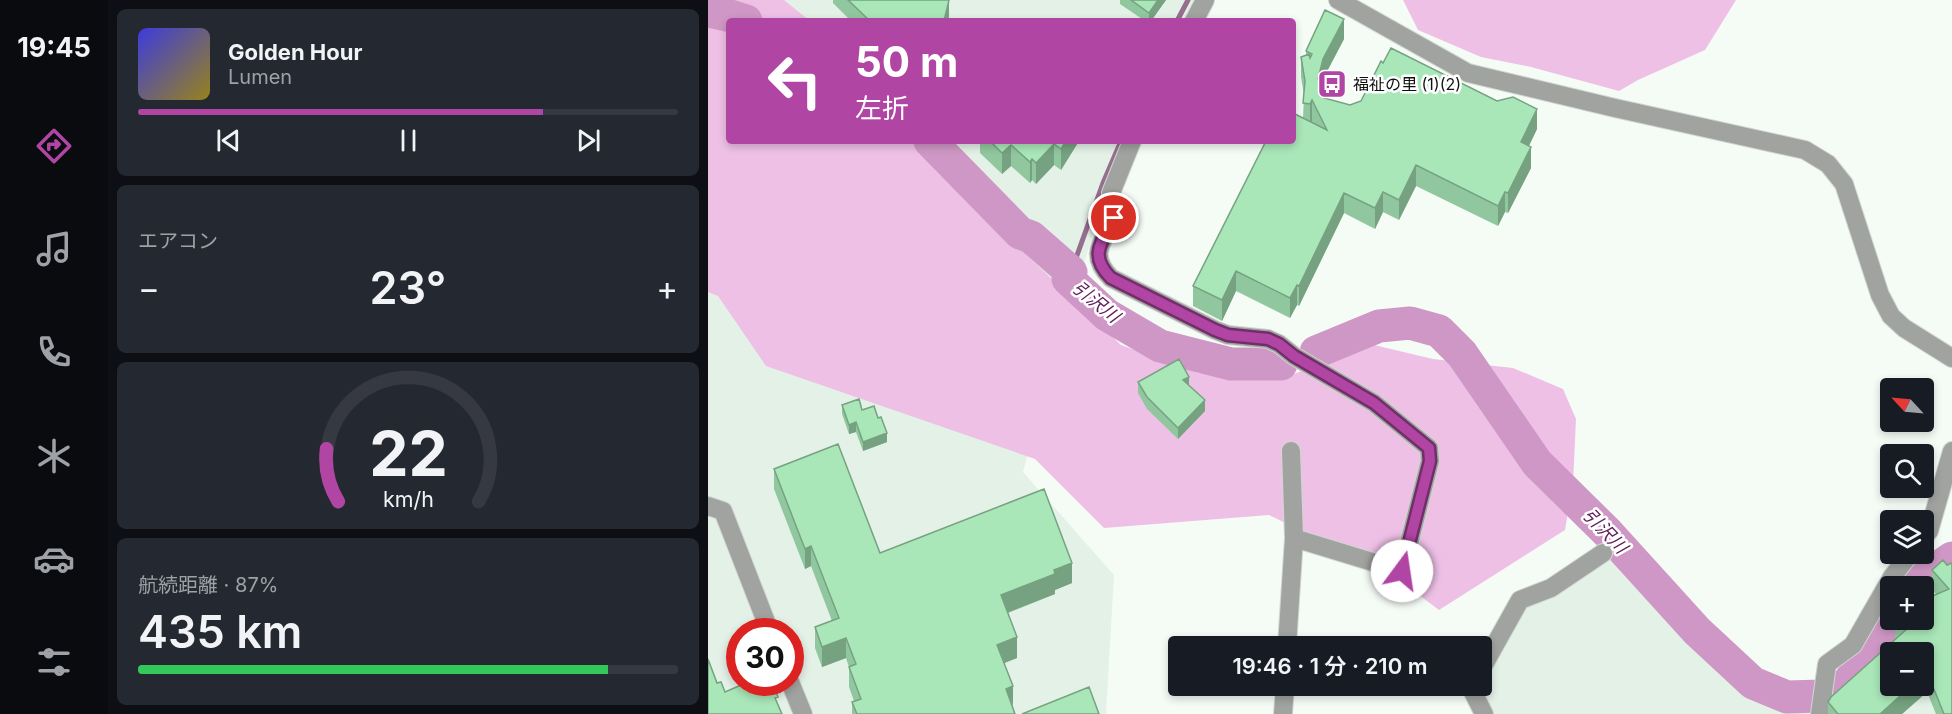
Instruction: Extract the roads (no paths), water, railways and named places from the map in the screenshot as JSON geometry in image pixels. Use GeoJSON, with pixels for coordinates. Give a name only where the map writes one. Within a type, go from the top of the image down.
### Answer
{"type":"FeatureCollection","features":[{"type":"Feature","properties":{"kind":"street"},"geometry":{"type":"LineString","coordinates":[[1196,18],[1205,0]]}},
{"type":"Feature","properties":{"kind":"street"},"geometry":{"type":"LineString","coordinates":[[1338,0],[1468,73],[1805,150],[1828,164],[1844,184],[1880,295],[1891,316],[1904,328],[1952,358]]}},
{"type":"Feature","properties":{"kind":"street"},"geometry":{"type":"LineString","coordinates":[[1131,144],[1111,193],[1116,204],[1114,218],[1099,248],[1098,258],[1102,269],[1111,278],[1215,330],[1228,335],[1268,339],[1279,344],[1294,356],[1374,403],[1429,448],[1430,461],[1402,571],[1294,538]]}},
{"type":"Feature","properties":{"kind":"street"},"geometry":{"type":"LineString","coordinates":[[1934,514],[1952,451]]}},
{"type":"Feature","properties":{"kind":"street"},"geometry":{"type":"LineString","coordinates":[[1288,636],[1294,538],[1292,452]]}},
{"type":"Feature","properties":{"kind":"street"},"geometry":{"type":"LineString","coordinates":[[708,507],[723,511],[765,618]]}},
{"type":"Feature","properties":{"kind":"street"},"geometry":{"type":"LineString","coordinates":[[1492,650],[1520,600],[1551,588],[1603,553]]}},
{"type":"Feature","properties":{"kind":"street"},"geometry":{"type":"LineString","coordinates":[[1821,712],[1827,664],[1853,645],[1892,577],[1902,564]]}},
{"type":"Feature","properties":{"kind":"street"},"geometry":{"type":"LineString","coordinates":[[796,696],[803,714]]}},
{"type":"Feature","properties":{"kind":"street"},"geometry":{"type":"LineString","coordinates":[[1283,714],[1284,696]]}},
{"type":"Feature","properties":{"kind":"street"},"geometry":{"type":"LineString","coordinates":[[1475,696],[1484,714]]}},
{"type":"Feature","properties":{"kind":"waterway"},"geometry":{"type":"LineString","coordinates":[[1179,18],[1188,0]]}},
{"type":"Feature","properties":{"kind":"waterway","name":"引沢川"},"geometry":{"type":"LineString","coordinates":[[708,11],[736,18]]}},
{"type":"Feature","properties":{"kind":"waterway","name":"引沢川"},"geometry":{"type":"LineString","coordinates":[[933,144],[1020,233],[1031,237],[1071,272],[1068,279],[1107,315],[1160,346],[1231,364],[1281,364]]}},
{"type":"Feature","properties":{"kind":"waterway"},"geometry":{"type":"LineString","coordinates":[[1071,272],[1120,144]]}},
{"type":"Feature","properties":{"kind":"waterway","name":"引沢川"},"geometry":{"type":"LineString","coordinates":[[1316,352],[1379,326],[1410,323],[1439,331],[1462,354],[1537,463],[1608,533],[1697,631],[1753,683],[1787,697],[1822,696],[1834,692],[1849,682],[1883,630]]}},
{"type":"Feature","properties":{"kind":"waterway","name":"引沢川"},"geometry":{"type":"LineString","coordinates":[[1926,576],[1952,558]]}},
{"type":"Feature","properties":{"kind":"place","name":"福祉の里 (1)(2)"},"geometry":{"type":"Point","coordinates":[1332,84]}}]}
